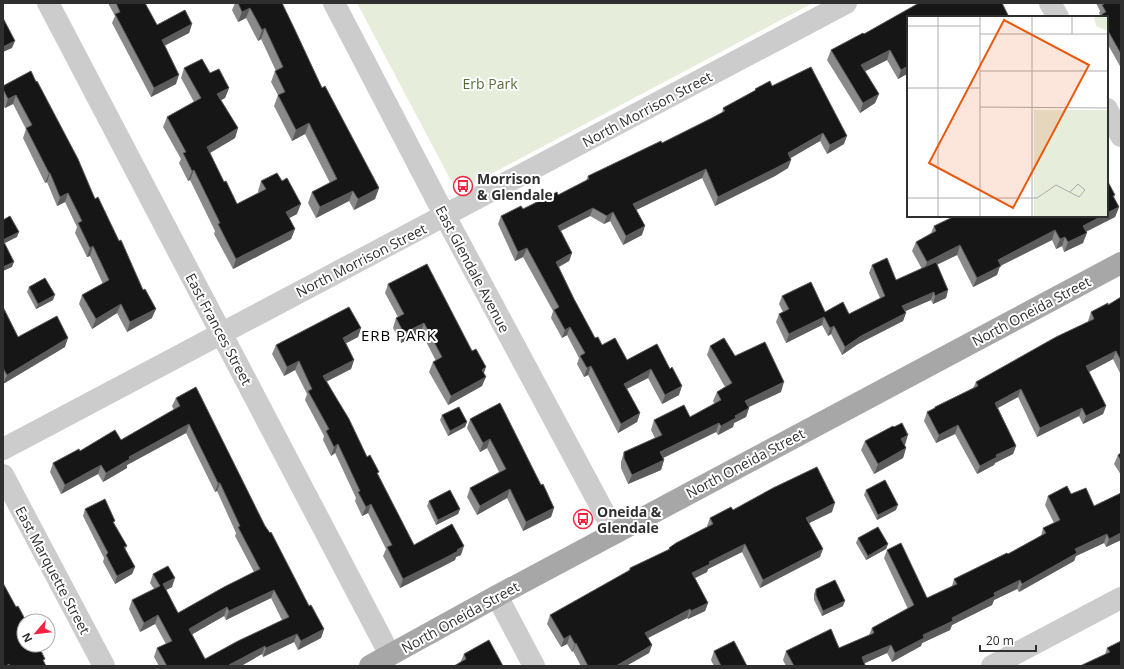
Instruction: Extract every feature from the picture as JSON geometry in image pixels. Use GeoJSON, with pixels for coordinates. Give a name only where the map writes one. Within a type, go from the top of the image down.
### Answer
{"type":"FeatureCollection","features":[{"type":"Feature","properties":{"kind":"main road","name":"North Oneida Street"},"geometry":{"type":"LineString","coordinates":[[370,666],[497,596],[1121,263]]}},
{"type":"Feature","properties":{"kind":"street","name":"East Frances Street"},"geometry":{"type":"LineString","coordinates":[[48,3],[390,655]]}},
{"type":"Feature","properties":{"kind":"street","name":"East Glendale Avenue"},"geometry":{"type":"LineString","coordinates":[[334,3],[445,216],[615,533]]}},
{"type":"Feature","properties":{"kind":"street","name":"North Morrison Street"},"geometry":{"type":"LineString","coordinates":[[3,449],[221,332],[445,216],[846,3]]}},
{"type":"Feature","properties":{"kind":"street"},"geometry":{"type":"LineString","coordinates":[[1050,3],[1057,16]]}},
{"type":"Feature","properties":{"kind":"street"},"geometry":{"type":"LineString","coordinates":[[1108,112],[1121,136]]}},
{"type":"Feature","properties":{"kind":"street","name":"East Marquette Street"},"geometry":{"type":"LineString","coordinates":[[3,475],[104,666]]}},
{"type":"Feature","properties":{"kind":"street"},"geometry":{"type":"LineString","coordinates":[[497,596],[534,666]]}},
{"type":"Feature","properties":{"kind":"street"},"geometry":{"type":"LineString","coordinates":[[992,666],[1121,598]]}},
{"type":"Feature","properties":{"kind":"green space","name":"Erb Park"},"geometry":{"type":"Polygon","coordinates":[[[357,3],[813,3],[457,192],[357,3]]]}},
{"type":"Feature","properties":{"kind":"building"},"geometry":{"type":"Polygon","coordinates":[[[116,3],[145,3],[157,25],[185,10],[192,24],[162,40],[179,75],[154,88],[115,14],[120,12],[116,3]]]}},
{"type":"Feature","properties":{"kind":"building"},"geometry":{"type":"Polygon","coordinates":[[[238,3],[282,3],[322,88],[325,86],[379,188],[358,199],[353,191],[320,207],[312,192],[337,179],[309,123],[296,130],[278,95],[285,92],[275,71],[283,67],[265,28],[262,30],[250,8],[242,12],[238,3]]]}},
{"type":"Feature","properties":{"kind":"building"},"geometry":{"type":"Polygon","coordinates":[[[919,3],[1002,3],[1008,16],[907,16],[907,67],[901,70],[890,50],[861,65],[879,94],[863,103],[831,50],[863,33],[864,34],[919,3]]]}},
{"type":"Feature","properties":{"kind":"building"},"geometry":{"type":"Polygon","coordinates":[[[1103,3],[1121,3],[1121,54],[1108,31],[1108,16],[1103,16],[1102,14],[1106,12],[1102,5],[1104,4],[1103,3]]]}},
{"type":"Feature","properties":{"kind":"building"},"geometry":{"type":"Polygon","coordinates":[[[3,18],[15,41],[3,47],[3,18]]]}},
{"type":"Feature","properties":{"kind":"building"},"geometry":{"type":"Polygon","coordinates":[[[202,59],[210,73],[219,69],[229,88],[217,94],[238,128],[207,147],[224,182],[226,181],[237,204],[266,189],[261,181],[277,173],[282,181],[287,178],[301,204],[286,212],[295,229],[236,259],[218,224],[220,223],[194,170],[192,171],[183,153],[186,152],[167,117],[201,98],[184,68],[202,59]]]}},
{"type":"Feature","properties":{"kind":"building"},"geometry":{"type":"Polygon","coordinates":[[[811,67],[847,136],[830,145],[823,133],[788,153],[791,160],[718,197],[706,169],[633,204],[645,226],[626,236],[613,212],[607,216],[593,208],[558,226],[572,253],[556,262],[595,338],[598,337],[602,345],[615,338],[627,360],[657,344],[670,369],[672,367],[682,386],[665,395],[651,369],[624,384],[640,413],[621,424],[591,366],[587,368],[580,356],[585,353],[570,327],[565,330],[554,310],[559,307],[527,248],[518,252],[501,216],[521,206],[523,209],[557,192],[558,195],[589,179],[588,176],[661,141],[662,143],[712,118],[725,111],[723,108],[770,81],[772,86],[811,67]]]}},
{"type":"Feature","properties":{"kind":"building"},"geometry":{"type":"Polygon","coordinates":[[[31,71],[78,159],[95,199],[98,197],[119,241],[121,240],[143,290],[145,289],[156,309],[130,322],[121,304],[96,319],[82,295],[109,280],[93,246],[90,248],[78,223],[82,221],[68,193],[60,197],[50,173],[26,128],[32,125],[16,95],[8,99],[3,89],[3,86],[31,71]]]}},
{"type":"Feature","properties":{"kind":"building"},"geometry":{"type":"Polygon","coordinates":[[[1108,182],[1115,195],[1113,196],[1119,207],[1108,212],[1108,182]]]}},
{"type":"Feature","properties":{"kind":"building"},"geometry":{"type":"Polygon","coordinates":[[[10,216],[19,232],[3,240],[3,220],[10,216]]]}},
{"type":"Feature","properties":{"kind":"building"},"geometry":{"type":"Polygon","coordinates":[[[953,217],[1100,217],[1083,226],[1087,233],[1068,242],[1065,237],[1060,239],[1055,230],[998,260],[1001,266],[977,278],[960,245],[927,262],[916,242],[936,231],[934,226],[953,217]]]}},
{"type":"Feature","properties":{"kind":"building"},"geometry":{"type":"Polygon","coordinates":[[[3,240],[14,262],[3,267],[3,240]]]}},
{"type":"Feature","properties":{"kind":"building"},"geometry":{"type":"Polygon","coordinates":[[[887,258],[896,280],[936,262],[948,290],[935,296],[934,292],[902,306],[906,313],[861,336],[845,347],[834,326],[830,328],[824,317],[789,334],[779,314],[789,309],[782,296],[811,282],[825,312],[843,302],[849,314],[885,296],[872,265],[887,258]]]}},
{"type":"Feature","properties":{"kind":"building"},"geometry":{"type":"Polygon","coordinates":[[[427,264],[472,351],[476,349],[486,367],[482,370],[486,377],[451,396],[433,362],[442,357],[424,323],[404,333],[396,318],[404,314],[388,284],[427,264]]]}},
{"type":"Feature","properties":{"kind":"building"},"geometry":{"type":"Polygon","coordinates":[[[45,278],[55,295],[38,304],[29,287],[45,278]]]}},
{"type":"Feature","properties":{"kind":"building"},"geometry":{"type":"Polygon","coordinates":[[[1121,297],[1121,361],[1116,351],[1086,366],[1106,406],[1086,416],[1082,408],[1040,428],[1021,389],[995,403],[1016,446],[996,455],[997,457],[980,466],[958,425],[939,435],[927,412],[978,386],[976,382],[1056,337],[1094,319],[1091,312],[1108,303],[1108,305],[1121,297]]]}},
{"type":"Feature","properties":{"kind":"building"},"geometry":{"type":"Polygon","coordinates":[[[3,307],[18,337],[57,316],[68,338],[7,375],[3,368],[3,307]]]}},
{"type":"Feature","properties":{"kind":"building"},"geometry":{"type":"Polygon","coordinates":[[[349,307],[361,328],[343,338],[354,360],[323,376],[349,419],[367,457],[370,455],[379,472],[377,473],[414,545],[452,524],[464,546],[447,557],[403,579],[387,547],[392,545],[371,504],[366,507],[358,492],[360,491],[338,444],[334,447],[326,431],[329,429],[308,391],[312,389],[299,361],[287,367],[276,345],[349,307]]]}},
{"type":"Feature","properties":{"kind":"building"},"geometry":{"type":"Polygon","coordinates":[[[724,338],[735,356],[765,342],[784,382],[745,401],[749,408],[735,416],[736,418],[721,426],[719,423],[660,452],[664,460],[632,475],[624,458],[624,452],[662,435],[654,420],[684,405],[690,417],[721,400],[717,392],[732,383],[710,346],[724,338]]]}},
{"type":"Feature","properties":{"kind":"building"},"geometry":{"type":"Polygon","coordinates":[[[196,387],[265,526],[270,533],[271,532],[309,606],[311,605],[324,629],[301,641],[297,634],[266,648],[265,646],[229,665],[230,666],[167,666],[157,648],[172,641],[158,615],[144,623],[132,600],[160,586],[153,574],[168,566],[175,578],[163,584],[178,613],[260,569],[238,527],[240,526],[220,483],[218,483],[189,424],[129,457],[130,459],[106,473],[101,465],[65,485],[53,463],[79,449],[80,451],[115,430],[121,440],[180,406],[176,398],[196,387]],[[274,590],[229,611],[227,607],[189,629],[205,659],[238,641],[289,617],[274,590]]]}},
{"type":"Feature","properties":{"kind":"building"},"geometry":{"type":"Polygon","coordinates":[[[500,403],[554,508],[526,522],[510,489],[480,506],[470,488],[506,469],[490,439],[483,443],[470,419],[500,403]]]}},
{"type":"Feature","properties":{"kind":"building"},"geometry":{"type":"Polygon","coordinates":[[[459,407],[467,422],[450,431],[442,415],[459,407]]]}},
{"type":"Feature","properties":{"kind":"building"},"geometry":{"type":"Polygon","coordinates":[[[902,423],[908,435],[901,439],[906,448],[878,464],[865,441],[893,426],[894,427],[902,423]]]}},
{"type":"Feature","properties":{"kind":"building"},"geometry":{"type":"Polygon","coordinates":[[[1121,453],[1121,461],[1118,455],[1121,453]]]}},
{"type":"Feature","properties":{"kind":"building"},"geometry":{"type":"Polygon","coordinates":[[[817,467],[835,503],[806,518],[823,549],[763,580],[745,544],[709,562],[710,564],[692,573],[708,603],[691,611],[690,609],[645,633],[652,645],[616,666],[588,666],[570,635],[564,639],[550,615],[630,570],[630,568],[670,549],[669,548],[676,543],[713,524],[710,518],[731,507],[733,510],[773,488],[817,467]]]}},
{"type":"Feature","properties":{"kind":"building"},"geometry":{"type":"Polygon","coordinates":[[[885,480],[898,505],[878,515],[866,490],[885,480]]]}},
{"type":"Feature","properties":{"kind":"building"},"geometry":{"type":"Polygon","coordinates":[[[1067,486],[1071,494],[1086,488],[1094,506],[1121,493],[1121,533],[1109,539],[1107,534],[1075,549],[1077,553],[1022,584],[1020,580],[994,593],[995,596],[952,618],[953,621],[923,635],[924,638],[895,653],[891,645],[862,657],[865,665],[862,666],[794,666],[786,651],[831,629],[839,648],[874,633],[872,628],[914,605],[887,550],[901,543],[927,598],[957,584],[954,579],[1007,553],[1008,554],[1046,533],[1043,528],[1060,520],[1048,496],[1067,486]]]}},
{"type":"Feature","properties":{"kind":"building"},"geometry":{"type":"Polygon","coordinates":[[[450,490],[460,509],[438,520],[429,501],[450,490]]]}},
{"type":"Feature","properties":{"kind":"building"},"geometry":{"type":"Polygon","coordinates":[[[105,499],[115,521],[113,522],[127,546],[124,547],[135,567],[117,576],[106,555],[108,553],[85,509],[105,499]]]}},
{"type":"Feature","properties":{"kind":"building"},"geometry":{"type":"Polygon","coordinates":[[[878,527],[888,544],[868,556],[858,538],[878,527]]]}},
{"type":"Feature","properties":{"kind":"building"},"geometry":{"type":"Polygon","coordinates":[[[835,580],[845,601],[823,611],[816,595],[816,589],[835,580]]]}},
{"type":"Feature","properties":{"kind":"building"},"geometry":{"type":"Polygon","coordinates":[[[3,583],[16,607],[18,606],[22,613],[16,613],[16,653],[42,653],[46,666],[10,666],[9,664],[3,666],[3,583]]]}},
{"type":"Feature","properties":{"kind":"building"},"geometry":{"type":"Polygon","coordinates":[[[489,640],[503,666],[454,666],[466,659],[464,654],[489,640]]]}},
{"type":"Feature","properties":{"kind":"building"},"geometry":{"type":"Polygon","coordinates":[[[734,641],[747,666],[721,666],[714,651],[734,641]]]}},
{"type":"Feature","properties":{"kind":"building"},"geometry":{"type":"Polygon","coordinates":[[[1121,641],[1121,666],[1080,666],[1110,652],[1107,648],[1121,641]]]}},
{"type":"Feature","properties":{"kind":"place","name":"Morrison & Glendale"},"geometry":{"type":"Point","coordinates":[463,186]}},
{"type":"Feature","properties":{"kind":"place","name":"Oneida & Glendale"},"geometry":{"type":"Point","coordinates":[583,519]}},
{"type":"Feature","properties":{"kind":"district","name":"ERB PARK"},"geometry":{"type":"Point","coordinates":[399,335]}}]}
